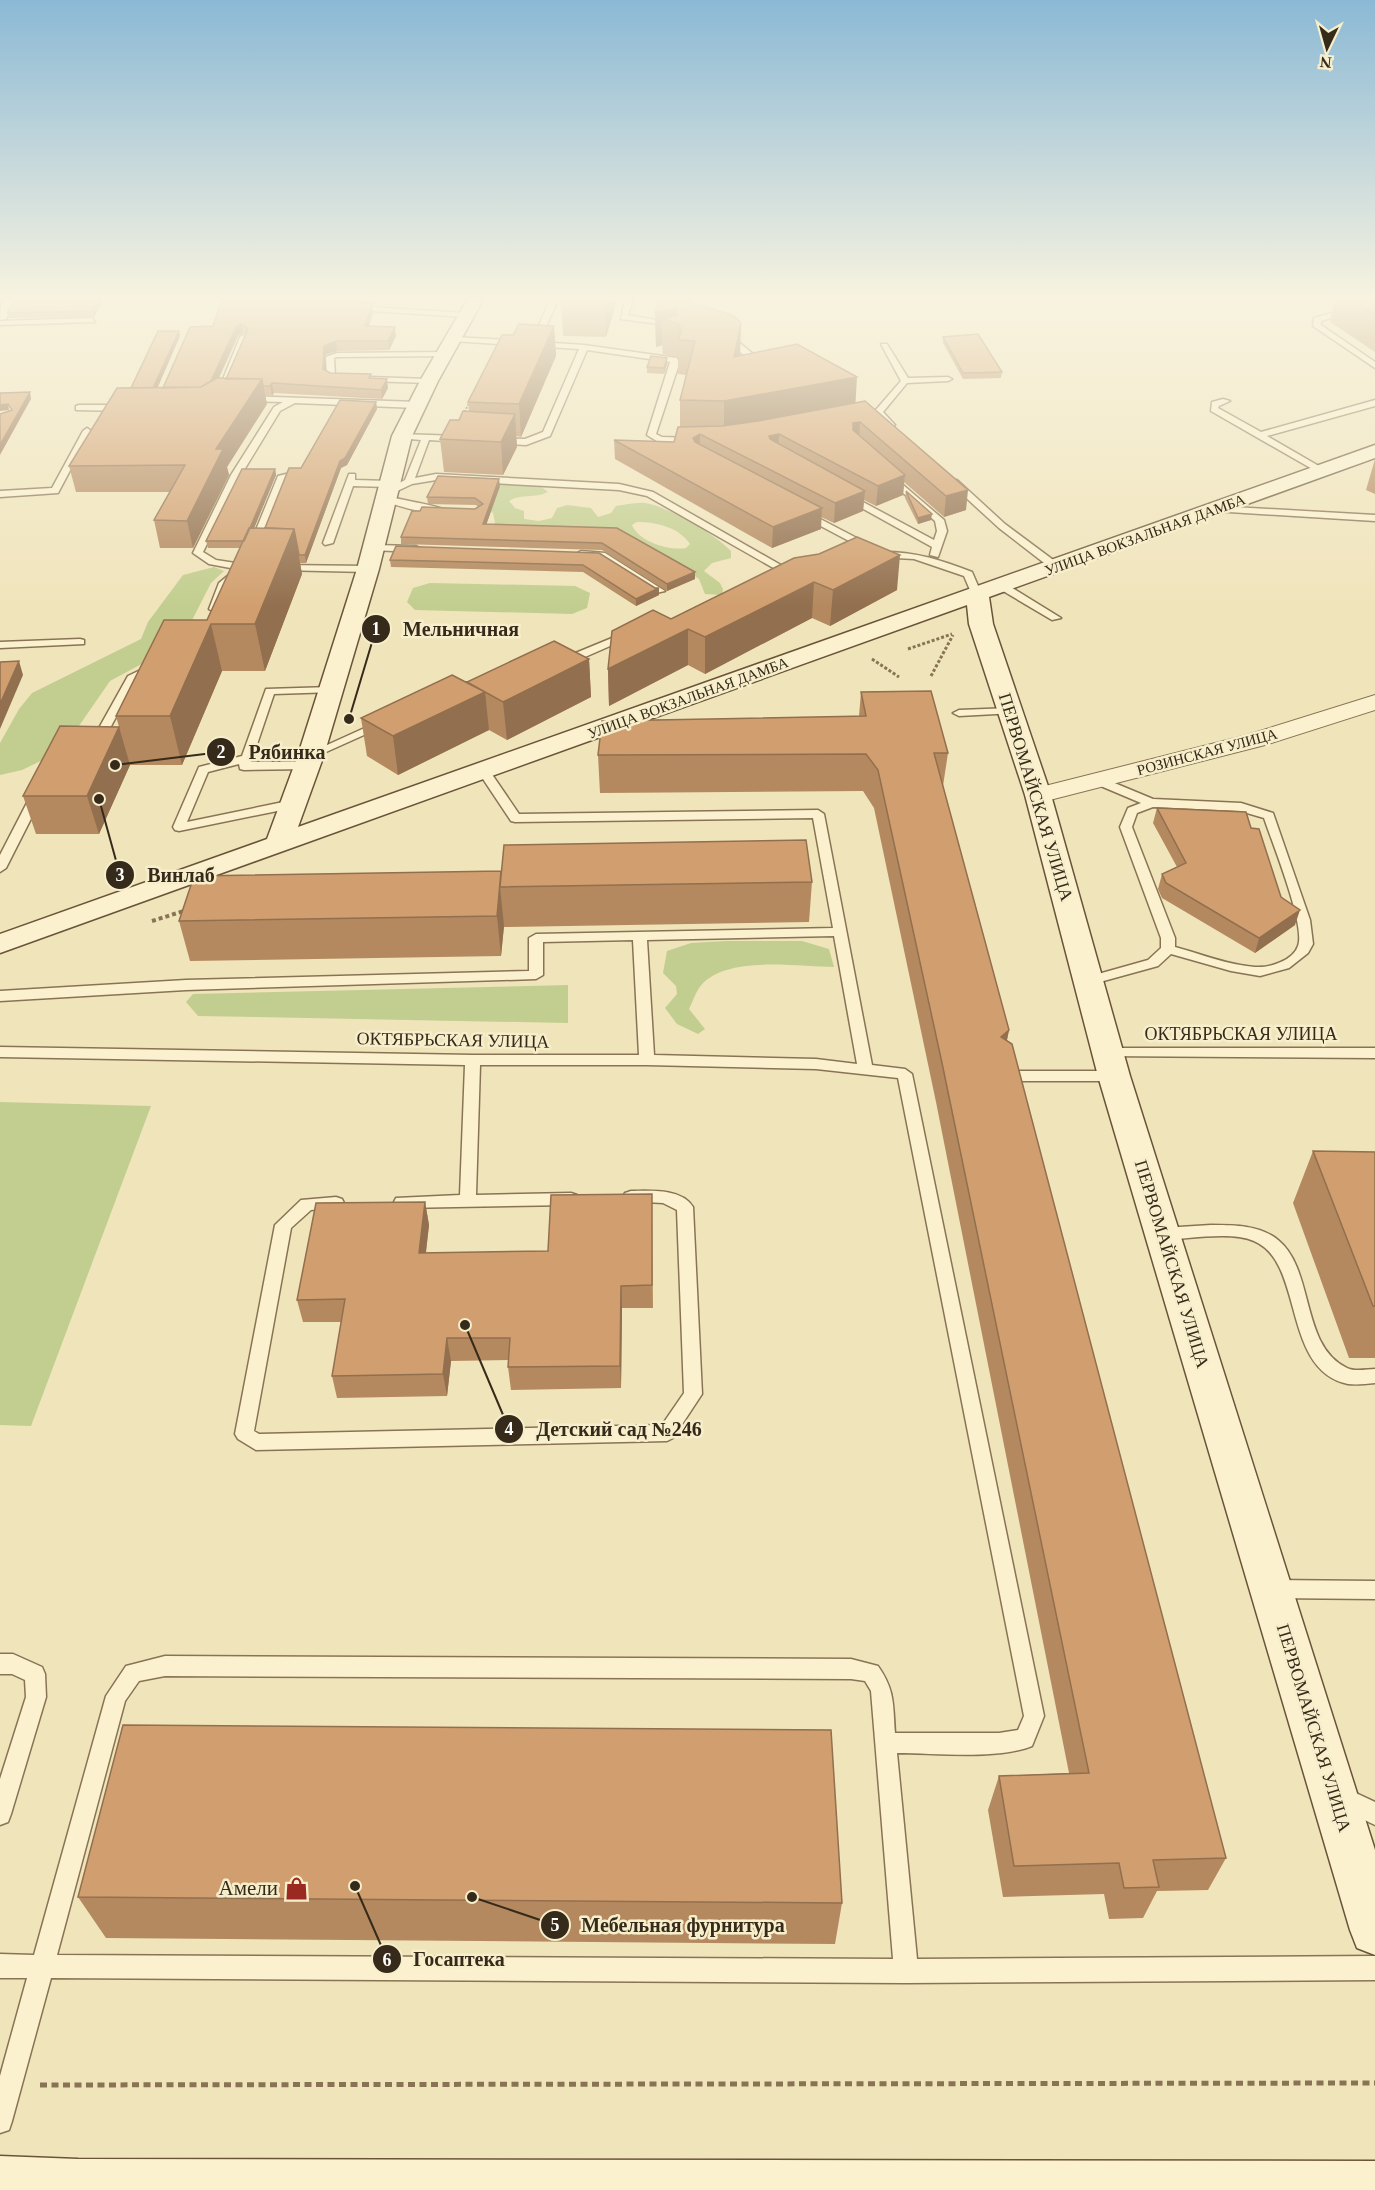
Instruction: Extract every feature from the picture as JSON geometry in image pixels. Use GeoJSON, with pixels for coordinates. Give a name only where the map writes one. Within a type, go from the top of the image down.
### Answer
{"type":"FeatureCollection","features":[{"type":"Feature","properties":{"kind":"street"},"geometry":{"type":"LineString","coordinates":[[279,843],[309,761],[393,489],[402,436],[418,402]]}},
{"type":"Feature","properties":{"kind":"street","name":"УЛИЦА ВОКЗАЛЬНАЯ ДАМБА"},"geometry":{"type":"LineString","coordinates":[[0,944],[1375,451]]}},
{"type":"Feature","properties":{"kind":"street","name":"ПЕРВОМАЙСКАЯ УЛИЦА"},"geometry":{"type":"LineString","coordinates":[[989,590],[981,624],[1038,795],[1111,1064],[1375,1930]]}},
{"type":"Feature","properties":{"kind":"street","name":"РОЗИНСКАЯ УЛИЦА"},"geometry":{"type":"LineString","coordinates":[[1038,795],[1256,740],[1375,702]]}},
{"type":"Feature","properties":{"kind":"street"},"geometry":{"type":"LineString","coordinates":[[0,2184],[77,2189],[1375,2189]]}},
{"type":"Feature","properties":{"kind":"lane"},"geometry":{"type":"LineString","coordinates":[[290,402],[278,409],[242,465],[198,553],[213,562],[257,568],[371,559],[431,550]]}},
{"type":"Feature","properties":{"kind":"lane"},"geometry":{"type":"LineString","coordinates":[[348,402],[417,405]]}},
{"type":"Feature","properties":{"kind":"lane"},"geometry":{"type":"LineString","coordinates":[[482,440],[526,442],[547,434],[560,402]]}},
{"type":"Feature","properties":{"kind":"lane"},"geometry":{"type":"LineString","coordinates":[[662,402],[651,435],[660,440],[703,442]]}},
{"type":"Feature","properties":{"kind":"lane"},"geometry":{"type":"LineString","coordinates":[[878,412],[887,402]]}},
{"type":"Feature","properties":{"kind":"lane"},"geometry":{"type":"LineString","coordinates":[[1222,402],[1215,404],[1214,409],[1321,471]]}},
{"type":"Feature","properties":{"kind":"lane"},"geometry":{"type":"LineString","coordinates":[[1260,435],[1375,403]]}},
{"type":"Feature","properties":{"kind":"lane"},"geometry":{"type":"LineString","coordinates":[[79,408],[133,408]]}},
{"type":"Feature","properties":{"kind":"lane"},"geometry":{"type":"LineString","coordinates":[[867,410],[878,412],[903,435]]}},
{"type":"Feature","properties":{"kind":"lane"},"geometry":{"type":"LineString","coordinates":[[0,494],[55,491],[87,431]]}},
{"type":"Feature","properties":{"kind":"lane"},"geometry":{"type":"LineString","coordinates":[[402,436],[472,439]]}},
{"type":"Feature","properties":{"kind":"lane"},"geometry":{"type":"LineString","coordinates":[[393,489],[426,437]]}},
{"type":"Feature","properties":{"kind":"lane"},"geometry":{"type":"LineString","coordinates":[[881,468],[939,520],[942,531],[934,560]]}},
{"type":"Feature","properties":{"kind":"lane"},"geometry":{"type":"LineString","coordinates":[[944,473],[1002,526],[1056,567]]}},
{"type":"Feature","properties":{"kind":"lane"},"geometry":{"type":"LineString","coordinates":[[207,625],[224,583],[257,568],[283,476]]}},
{"type":"Feature","properties":{"kind":"lane"},"geometry":{"type":"LineString","coordinates":[[393,489],[436,477],[619,487],[650,494],[802,580]]}},
{"type":"Feature","properties":{"kind":"lane"},"geometry":{"type":"LineString","coordinates":[[328,543],[350,480],[393,489],[425,509],[456,510]]}},
{"type":"Feature","properties":{"kind":"lane"},"geometry":{"type":"LineString","coordinates":[[836,490],[938,546]]}},
{"type":"Feature","properties":{"kind":"lane"},"geometry":{"type":"LineString","coordinates":[[791,506],[882,555]]}},
{"type":"Feature","properties":{"kind":"lane"},"geometry":{"type":"LineString","coordinates":[[1216,509],[1375,518]]}},
{"type":"Feature","properties":{"kind":"lane"},"geometry":{"type":"LineString","coordinates":[[568,554],[602,555],[660,591]]}},
{"type":"Feature","properties":{"kind":"lane"},"geometry":{"type":"LineString","coordinates":[[861,560],[882,555],[909,555],[934,560],[968,574],[989,590],[1056,618]]}},
{"type":"Feature","properties":{"kind":"lane"},"geometry":{"type":"LineString","coordinates":[[553,658],[581,656],[630,633],[640,632]]}},
{"type":"Feature","properties":{"kind":"lane"},"geometry":{"type":"LineString","coordinates":[[0,645],[80,642]]}},
{"type":"Feature","properties":{"kind":"lane"},"geometry":{"type":"LineString","coordinates":[[81,750],[99,740],[132,678],[167,661]]}},
{"type":"Feature","properties":{"kind":"lane"},"geometry":{"type":"LineString","coordinates":[[331,690],[270,691],[244,766],[309,761],[394,717]]}},
{"type":"Feature","properties":{"kind":"lane"},"geometry":{"type":"LineString","coordinates":[[959,713],[1011,711]]}},
{"type":"Feature","properties":{"kind":"lane"},"geometry":{"type":"LineString","coordinates":[[247,758],[202,770],[179,827],[294,804]]}},
{"type":"Feature","properties":{"kind":"lane"},"geometry":{"type":"LineString","coordinates":[[483,770],[515,818],[818,814],[866,1071]]}},
{"type":"Feature","properties":{"kind":"lane"},"geometry":{"type":"LineString","coordinates":[[1100,781],[1151,802],[1241,807],[1269,816],[1295,895],[1307,942],[1302,954],[1273,969],[1254,971],[1168,949]]}},
{"type":"Feature","properties":{"kind":"lane"},"geometry":{"type":"LineString","coordinates":[[0,868],[43,784]]}},
{"type":"Feature","properties":{"kind":"lane"},"geometry":{"type":"LineString","coordinates":[[1089,981],[1153,963],[1168,949],[1168,938],[1126,827],[1132,811],[1151,802]]}},
{"type":"Feature","properties":{"kind":"lane"},"geometry":{"type":"LineString","coordinates":[[0,840],[14,840]]}},
{"type":"Feature","properties":{"kind":"lane"},"geometry":{"type":"LineString","coordinates":[[0,996],[186,985],[536,975],[536,938],[841,932]]}},
{"type":"Feature","properties":{"kind":"lane"},"geometry":{"type":"LineString","coordinates":[[640,936],[647,1060]]}},
{"type":"Feature","properties":{"kind":"lane","name":"ОКТЯБРЬСКАЯ УЛИЦА"},"geometry":{"type":"LineString","coordinates":[[0,1052],[816,1064],[905,1074],[1034,1716],[1025,1739],[999,1743],[887,1743]]}},
{"type":"Feature","properties":{"kind":"lane","name":"ОКТЯБРЬСКАЯ УЛИЦА"},"geometry":{"type":"LineString","coordinates":[[1003,1076],[1111,1064],[1375,1053]]}},
{"type":"Feature","properties":{"kind":"lane"},"geometry":{"type":"LineString","coordinates":[[468,1201],[473,1060]]}},
{"type":"Feature","properties":{"kind":"lane"},"geometry":{"type":"LineString","coordinates":[[353,1203],[307,1204],[283,1225],[244,1434],[256,1442],[667,1433],[693,1394],[685,1207],[665,1197],[618,1198]]}},
{"type":"Feature","properties":{"kind":"lane"},"geometry":{"type":"LineString","coordinates":[[387,1203],[584,1198]]}},
{"type":"Feature","properties":{"kind":"lane"},"geometry":{"type":"LineString","coordinates":[[1163,1234],[1234,1232],[1261,1237],[1282,1254],[1316,1353],[1344,1376],[1375,1376]]}},
{"type":"Feature","properties":{"kind":"lane"},"geometry":{"type":"LineString","coordinates":[[1272,1589],[1375,1590]]}},
{"type":"Feature","properties":{"kind":"lane"},"geometry":{"type":"LineString","coordinates":[[0,1664],[14,1664],[35,1674],[36,1697],[0,1814]]}},
{"type":"Feature","properties":{"kind":"lane"},"geometry":{"type":"LineString","coordinates":[[0,2121],[116,1696],[133,1673],[165,1666],[851,1670],[871,1673],[881,1688],[906,1971]]}},
{"type":"Feature","properties":{"kind":"lane"},"geometry":{"type":"LineString","coordinates":[[1335,1794],[1375,1814]]}},
{"type":"Feature","properties":{"kind":"lane"},"geometry":{"type":"LineString","coordinates":[[0,1966],[906,1971],[1375,1968]]}},
{"type":"Feature","properties":{"kind":"path"},"geometry":{"type":"LineString","coordinates":[[451,438],[469,402]]}},
{"type":"Feature","properties":{"kind":"path"},"geometry":{"type":"LineString","coordinates":[[931,676],[954,633]]}},
{"type":"Feature","properties":{"kind":"path"},"geometry":{"type":"LineString","coordinates":[[9,2085],[1375,2083]]}},
{"type":"Feature","properties":{"kind":"green space"},"geometry":{"type":"Polygon","coordinates":[[[487,483],[540,486],[548,492],[509,501],[515,508],[524,511],[524,519],[539,521],[552,518],[557,508],[567,505],[591,508],[598,517],[611,513],[616,506],[634,503],[645,503],[679,515],[703,529],[731,551],[731,558],[712,563],[704,571],[720,583],[723,589],[722,595],[705,594],[699,579],[670,558],[496,528],[493,513],[474,499],[487,483]],[[644,522],[632,525],[648,541],[663,547],[679,549],[686,548],[690,544],[680,533],[659,524],[644,522]]]}},
{"type":"Feature","properties":{"kind":"green space"},"geometry":{"type":"Polygon","coordinates":[[[214,567],[224,571],[211,583],[184,636],[173,647],[110,681],[72,736],[53,755],[22,770],[0,775],[0,743],[19,709],[32,693],[141,639],[148,622],[183,575],[214,567]]]}},
{"type":"Feature","properties":{"kind":"green space"},"geometry":{"type":"Polygon","coordinates":[[[430,583],[575,586],[590,593],[587,608],[572,614],[415,610],[407,602],[413,588],[430,583]]]}},
{"type":"Feature","properties":{"kind":"green space"},"geometry":{"type":"Polygon","coordinates":[[[802,941],[829,949],[834,967],[743,966],[725,970],[710,977],[699,988],[689,1009],[705,1029],[698,1034],[677,1024],[665,1008],[677,994],[676,986],[663,973],[667,951],[691,943],[802,941]]]}},
{"type":"Feature","properties":{"kind":"green space"},"geometry":{"type":"Polygon","coordinates":[[[568,985],[568,1023],[198,1016],[186,1002],[193,994],[568,985]]]}},
{"type":"Feature","properties":{"kind":"green space"},"geometry":{"type":"Polygon","coordinates":[[[0,1102],[151,1106],[31,1426],[0,1425],[0,1102]]]}},
{"type":"Feature","properties":{"kind":"building"},"geometry":{"type":"Polygon","coordinates":[[[0,402],[24,402],[0,445],[0,414],[12,410],[8,404],[0,405],[0,402]]]}},
{"type":"Feature","properties":{"kind":"building"},"geometry":{"type":"Polygon","coordinates":[[[108,402],[247,402],[216,449],[223,449],[187,521],[154,520],[185,465],[69,466],[108,402]]]}},
{"type":"Feature","properties":{"kind":"building"},"geometry":{"type":"Polygon","coordinates":[[[339,402],[376,402],[345,458],[340,461],[305,555],[299,555],[294,529],[265,528],[289,468],[301,468],[339,402]]]}},
{"type":"Feature","properties":{"kind":"building"},"geometry":{"type":"Polygon","coordinates":[[[473,402],[520,402],[519,404],[473,402]]]}},
{"type":"Feature","properties":{"kind":"building"},"geometry":{"type":"Polygon","coordinates":[[[866,402],[968,490],[946,496],[860,422],[853,423],[853,430],[905,475],[878,486],[779,434],[769,436],[770,439],[865,491],[835,503],[700,434],[693,438],[695,442],[822,508],[773,527],[614,440],[674,442],[678,427],[722,426],[866,402]]]}},
{"type":"Feature","properties":{"kind":"building"},"geometry":{"type":"Polygon","coordinates":[[[463,411],[515,414],[501,442],[440,439],[450,420],[459,420],[463,411]]]}},
{"type":"Feature","properties":{"kind":"building"},"geometry":{"type":"Polygon","coordinates":[[[242,469],[275,469],[244,541],[206,541],[242,469]]]}},
{"type":"Feature","properties":{"kind":"building"},"geometry":{"type":"Polygon","coordinates":[[[438,476],[499,479],[483,524],[617,528],[695,572],[667,584],[602,543],[401,537],[412,511],[420,511],[422,507],[475,509],[483,504],[475,498],[427,497],[438,476]]]}},
{"type":"Feature","properties":{"kind":"building"},"geometry":{"type":"Polygon","coordinates":[[[906,491],[932,514],[918,518],[906,491]]]}},
{"type":"Feature","properties":{"kind":"building"},"geometry":{"type":"Polygon","coordinates":[[[249,528],[294,529],[255,624],[211,624],[170,716],[116,716],[164,620],[207,620],[249,528]]]}},
{"type":"Feature","properties":{"kind":"building"},"geometry":{"type":"Polygon","coordinates":[[[857,537],[900,555],[833,590],[814,582],[705,637],[688,629],[608,669],[612,631],[653,610],[671,619],[794,558],[819,554],[857,537]]]}},
{"type":"Feature","properties":{"kind":"building"},"geometry":{"type":"Polygon","coordinates":[[[396,546],[599,553],[655,588],[659,588],[636,599],[583,565],[390,560],[396,546]]]}},
{"type":"Feature","properties":{"kind":"building"},"geometry":{"type":"Polygon","coordinates":[[[554,641],[589,659],[503,702],[467,682],[554,641]]]}},
{"type":"Feature","properties":{"kind":"building"},"geometry":{"type":"Polygon","coordinates":[[[19,661],[0,704],[0,662],[19,661]]]}},
{"type":"Feature","properties":{"kind":"building"},"geometry":{"type":"Polygon","coordinates":[[[452,675],[485,692],[393,736],[361,718],[452,675]]]}},
{"type":"Feature","properties":{"kind":"building"},"geometry":{"type":"Polygon","coordinates":[[[931,691],[948,753],[934,753],[1009,1030],[1001,1037],[1012,1044],[1226,1858],[1153,1860],[1159,1887],[1124,1888],[1119,1863],[1014,1866],[999,1776],[1089,1773],[942,1063],[878,770],[866,754],[598,755],[602,721],[866,716],[861,692],[931,691]]]}},
{"type":"Feature","properties":{"kind":"building"},"geometry":{"type":"Polygon","coordinates":[[[60,726],[119,727],[87,796],[23,796],[60,726]]]}},
{"type":"Feature","properties":{"kind":"building"},"geometry":{"type":"Polygon","coordinates":[[[1157,808],[1246,812],[1251,828],[1259,829],[1281,897],[1300,910],[1259,938],[1166,883],[1162,874],[1186,863],[1157,808]]]}},
{"type":"Feature","properties":{"kind":"building"},"geometry":{"type":"Polygon","coordinates":[[[806,840],[812,882],[500,887],[504,845],[806,840]]]}},
{"type":"Feature","properties":{"kind":"building"},"geometry":{"type":"Polygon","coordinates":[[[501,871],[497,916],[179,921],[194,876],[501,871]]]}},
{"type":"Feature","properties":{"kind":"building"},"geometry":{"type":"Polygon","coordinates":[[[1313,1151],[1375,1152],[1375,1306],[1373,1306],[1313,1151]]]}},
{"type":"Feature","properties":{"kind":"building"},"geometry":{"type":"Polygon","coordinates":[[[652,1194],[652,1285],[621,1286],[620,1366],[508,1367],[510,1338],[447,1338],[443,1374],[332,1376],[345,1299],[297,1300],[316,1203],[425,1202],[419,1253],[548,1251],[551,1195],[652,1194]]]}},
{"type":"Feature","properties":{"kind":"building"},"geometry":{"type":"Polygon","coordinates":[[[123,1725],[831,1730],[842,1903],[78,1897],[123,1725]]]}},
{"type":"Feature","properties":{"kind":"place","name":"Мельничная"},"geometry":{"type":"Point","coordinates":[349,719]}},
{"type":"Feature","properties":{"kind":"place","name":"Рябинка"},"geometry":{"type":"Point","coordinates":[115,765]}},
{"type":"Feature","properties":{"kind":"place","name":"Винлаб"},"geometry":{"type":"Point","coordinates":[99,799]}},
{"type":"Feature","properties":{"kind":"place","name":"Детский сад №246"},"geometry":{"type":"Point","coordinates":[465,1325]}},
{"type":"Feature","properties":{"kind":"place","name":"Госаптека"},"geometry":{"type":"Point","coordinates":[355,1886]}},
{"type":"Feature","properties":{"kind":"place","name":"Амели"},"geometry":{"type":"Point","coordinates":[296,1888]}},
{"type":"Feature","properties":{"kind":"place","name":"Мебельная фурнитура"},"geometry":{"type":"Point","coordinates":[472,1897]}}]}
